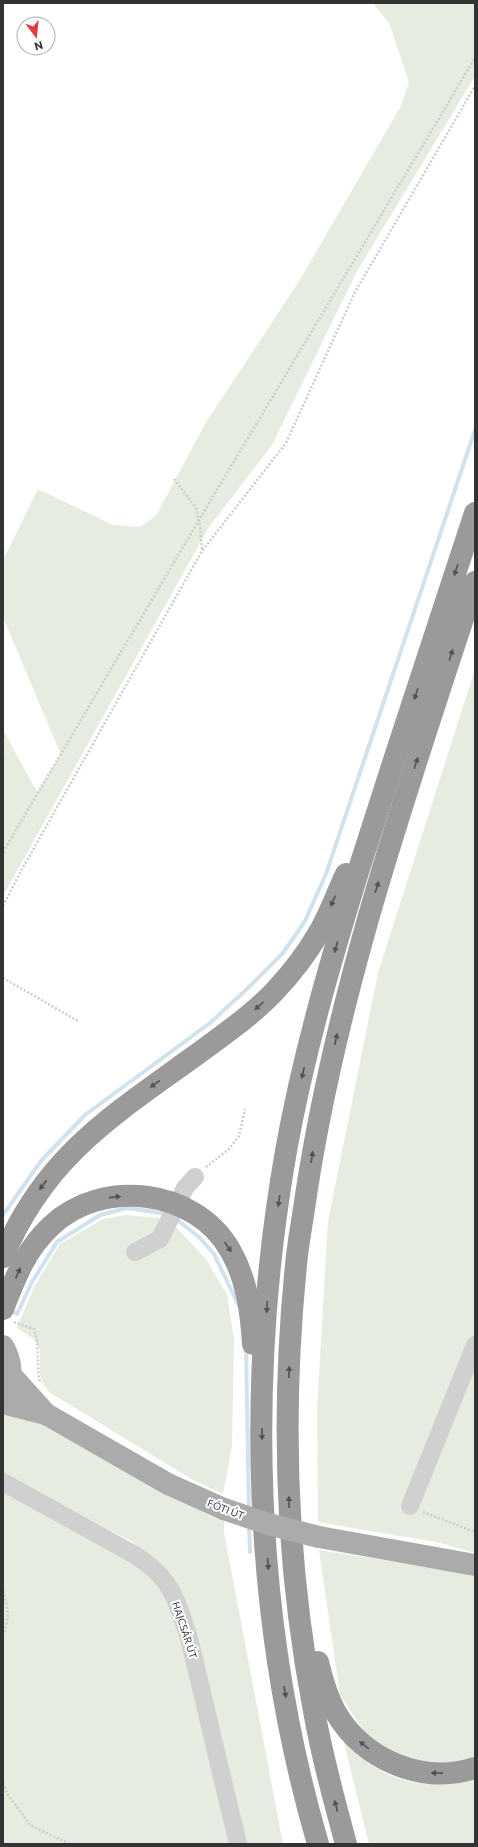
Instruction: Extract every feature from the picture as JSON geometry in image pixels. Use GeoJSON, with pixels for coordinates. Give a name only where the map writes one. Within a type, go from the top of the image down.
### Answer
{"type":"FeatureCollection","features":[{"type":"Feature","properties":{"kind":"highway"},"geometry":{"type":"LineString","coordinates":[[318,1844],[293,1738],[272,1611],[262,1501],[262,1395],[270,1268],[286,1150],[310,1037],[339,935],[372,830],[475,513]]}},
{"type":"Feature","properties":{"kind":"highway"},"geometry":{"type":"LineString","coordinates":[[346,1844],[314,1713],[297,1596],[289,1504],[288,1398],[296,1265],[313,1151],[336,1039],[371,907],[475,582]]}},
{"type":"Feature","properties":{"kind":"highway"},"geometry":{"type":"LineString","coordinates":[[3,1257],[23,1213],[50,1175],[68,1155],[107,1120],[220,1037],[274,992],[319,934],[349,865],[372,830]]}},
{"type":"Feature","properties":{"kind":"highway"},"geometry":{"type":"LineString","coordinates":[[6,1315],[18,1270],[30,1250],[50,1226],[70,1211],[84,1204],[109,1197],[121,1196],[145,1195],[177,1205],[204,1220],[214,1230],[230,1250],[240,1270],[251,1314],[254,1348],[262,1395]]}},
{"type":"Feature","properties":{"kind":"highway"},"geometry":{"type":"LineString","coordinates":[[297,1596],[312,1630],[315,1649],[328,1698],[346,1727],[360,1742],[379,1757],[409,1770],[443,1774],[474,1770]]}},
{"type":"Feature","properties":{"kind":"main road"},"geometry":{"type":"LineString","coordinates":[[3,1346],[9,1357],[7,1384]]}},
{"type":"Feature","properties":{"kind":"main road","name":"FÓTI ÚT"},"geometry":{"type":"LineString","coordinates":[[7,1384],[46,1414],[168,1484],[224,1509],[268,1524],[319,1537],[475,1565]]}},
{"type":"Feature","properties":{"kind":"main road"},"geometry":{"type":"LineString","coordinates":[[3,1403],[46,1414]]}},
{"type":"Feature","properties":{"kind":"street"},"geometry":{"type":"LineString","coordinates":[[135,1252],[160,1239],[185,1188],[194,1177]]}},
{"type":"Feature","properties":{"kind":"street"},"geometry":{"type":"LineString","coordinates":[[410,1506],[475,1345]]}},
{"type":"Feature","properties":{"kind":"street","name":"HAJCSÁR ÚT"},"geometry":{"type":"LineString","coordinates":[[3,1482],[131,1552],[154,1569],[172,1592],[189,1638],[238,1844]]}},
{"type":"Feature","properties":{"kind":"path"},"geometry":{"type":"LineString","coordinates":[[3,852],[475,58]]}},
{"type":"Feature","properties":{"kind":"path"},"geometry":{"type":"LineString","coordinates":[[3,906],[21,870],[202,550],[286,443],[355,292],[475,86]]}},
{"type":"Feature","properties":{"kind":"path"},"geometry":{"type":"LineString","coordinates":[[174,479],[196,508],[199,520],[202,550]]}},
{"type":"Feature","properties":{"kind":"path"},"geometry":{"type":"LineString","coordinates":[[3,978],[78,1021]]}},
{"type":"Feature","properties":{"kind":"path"},"geometry":{"type":"LineString","coordinates":[[194,1177],[229,1148],[239,1136],[245,1109]]}},
{"type":"Feature","properties":{"kind":"path"},"geometry":{"type":"LineString","coordinates":[[6,1315],[34,1329],[38,1342],[37,1367],[41,1385]]}},
{"type":"Feature","properties":{"kind":"path"},"geometry":{"type":"LineString","coordinates":[[410,1506],[475,1532]]}},
{"type":"Feature","properties":{"kind":"path"},"geometry":{"type":"LineString","coordinates":[[3,1592],[8,1607],[6,1627],[3,1634]]}},
{"type":"Feature","properties":{"kind":"path"},"geometry":{"type":"LineString","coordinates":[[3,1783],[8,1795],[31,1826],[70,1844]]}},
{"type":"Feature","properties":{"kind":"shaded area"},"geometry":{"type":"Polygon","coordinates":[[[373,3],[475,3],[475,76],[356,273],[272,445],[209,527],[3,896],[3,756],[5,752],[3,750],[3,730],[37,792],[61,755],[3,617],[3,560],[38,489],[113,525],[140,527],[156,516],[205,424],[298,283],[401,106],[409,82],[389,23],[373,3]]]}},
{"type":"Feature","properties":{"kind":"shaded area"},"geometry":{"type":"Polygon","coordinates":[[[475,669],[475,1553],[441,1543],[318,1522],[317,1409],[328,1221],[378,973],[475,669]]]}},
{"type":"Feature","properties":{"kind":"shaded area"},"geometry":{"type":"Polygon","coordinates":[[[127,1215],[158,1218],[174,1225],[206,1259],[227,1295],[234,1339],[232,1446],[223,1494],[193,1480],[49,1392],[43,1384],[40,1374],[40,1349],[34,1339],[17,1328],[34,1287],[60,1244],[103,1219],[127,1215]]]}},
{"type":"Feature","properties":{"kind":"shaded area"},"geometry":{"type":"Polygon","coordinates":[[[3,1406],[23,1411],[224,1517],[224,1532],[283,1844],[246,1844],[194,1638],[150,1556],[131,1541],[3,1475],[3,1406]]]}},
{"type":"Feature","properties":{"kind":"shaded area"},"geometry":{"type":"Polygon","coordinates":[[[3,1490],[152,1572],[177,1615],[231,1844],[3,1844],[3,1490]]]}},
{"type":"Feature","properties":{"kind":"shaded area"},"geometry":{"type":"Polygon","coordinates":[[[319,1550],[475,1576],[475,1758],[442,1767],[400,1759],[368,1737],[340,1695],[319,1550]]]}},
{"type":"Feature","properties":{"kind":"shaded area"},"geometry":{"type":"Polygon","coordinates":[[[344,1743],[374,1767],[389,1775],[404,1780],[437,1784],[475,1779],[475,1844],[369,1844],[344,1743]]]}},
{"type":"Feature","properties":{"kind":"waterway"},"geometry":{"type":"LineString","coordinates":[[3,1215],[41,1161],[85,1115],[210,1023],[283,953],[305,921],[326,874],[475,430]]}},
{"type":"Feature","properties":{"kind":"waterway"},"geometry":{"type":"LineString","coordinates":[[12,1311],[17,1314],[32,1282],[57,1242],[100,1215],[127,1208],[161,1213]]}},
{"type":"Feature","properties":{"kind":"waterway"},"geometry":{"type":"LineString","coordinates":[[180,1222],[199,1237],[214,1254],[239,1306]]}},
{"type":"Feature","properties":{"kind":"waterway"},"geometry":{"type":"LineString","coordinates":[[246,1346],[249,1511]]}},
{"type":"Feature","properties":{"kind":"waterway"},"geometry":{"type":"LineString","coordinates":[[249,1524],[250,1552]]}}]}
